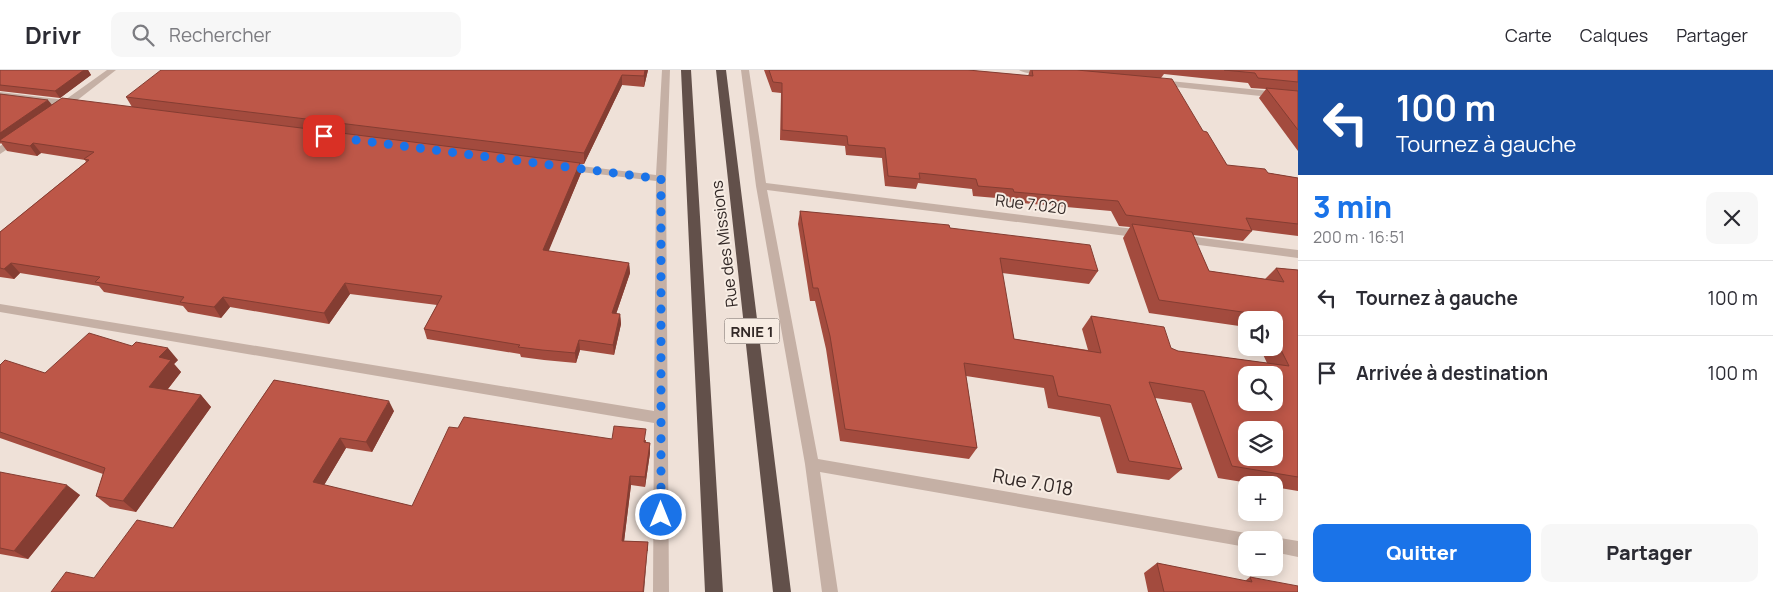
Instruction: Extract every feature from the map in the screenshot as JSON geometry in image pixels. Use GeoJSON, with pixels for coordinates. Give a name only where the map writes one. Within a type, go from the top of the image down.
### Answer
{"type":"FeatureCollection","features":[{"type":"Feature","properties":{"kind":"highway","name":"Rue des Missions"},"geometry":{"type":"LineString","coordinates":[[686,70],[714,592]]}},
{"type":"Feature","properties":{"kind":"highway","name":"Rue des Missions"},"geometry":{"type":"LineString","coordinates":[[721,70],[782,592]]}},
{"type":"Feature","properties":{"kind":"street"},"geometry":{"type":"LineString","coordinates":[[52,114],[112,70]]}},
{"type":"Feature","properties":{"kind":"street"},"geometry":{"type":"LineString","coordinates":[[661,592],[661,179],[666,70]]}},
{"type":"Feature","properties":{"kind":"street"},"geometry":{"type":"LineString","coordinates":[[745,70],[760,186],[812,464],[830,592]]}},
{"type":"Feature","properties":{"kind":"street"},"geometry":{"type":"LineString","coordinates":[[1023,70],[1053,73]]}},
{"type":"Feature","properties":{"kind":"street"},"geometry":{"type":"LineString","coordinates":[[1151,82],[1298,97]]}},
{"type":"Feature","properties":{"kind":"street"},"geometry":{"type":"LineString","coordinates":[[0,95],[86,106]]}},
{"type":"Feature","properties":{"kind":"street"},"geometry":{"type":"LineString","coordinates":[[0,151],[30,130]]}},
{"type":"Feature","properties":{"kind":"street"},"geometry":{"type":"LineString","coordinates":[[552,165],[661,179]]}},
{"type":"Feature","properties":{"kind":"street","name":"Rue 7.020"},"geometry":{"type":"LineString","coordinates":[[760,186],[1151,235]]}},
{"type":"Feature","properties":{"kind":"street"},"geometry":{"type":"LineString","coordinates":[[1171,238],[1298,254]]}},
{"type":"Feature","properties":{"kind":"street"},"geometry":{"type":"LineString","coordinates":[[0,308],[661,418]]}},
{"type":"Feature","properties":{"kind":"street","name":"Rue 7.018"},"geometry":{"type":"LineString","coordinates":[[812,464],[1238,539]]}},
{"type":"Feature","properties":{"kind":"street"},"geometry":{"type":"LineString","coordinates":[[1283,546],[1298,549]]}},
{"type":"Feature","properties":{"kind":"building"},"geometry":{"type":"Polygon","coordinates":[[[0,70],[84,70],[55,91],[0,85],[0,70]]]}},
{"type":"Feature","properties":{"kind":"building"},"geometry":{"type":"Polygon","coordinates":[[[161,70],[645,70],[644,76],[622,75],[584,153],[126,97],[161,70]]]}},
{"type":"Feature","properties":{"kind":"building"},"geometry":{"type":"Polygon","coordinates":[[[769,70],[968,70],[1033,76],[1032,70],[1077,70],[1172,79],[1203,131],[1207,132],[1227,165],[1265,169],[1268,173],[1298,178],[1298,224],[1246,218],[1252,231],[1126,215],[1118,201],[1014,192],[1013,189],[978,186],[976,179],[919,173],[920,179],[888,176],[885,148],[848,145],[847,136],[782,130],[782,83],[773,82],[769,70]]]}},
{"type":"Feature","properties":{"kind":"building"},"geometry":{"type":"Polygon","coordinates":[[[1224,70],[1298,70],[1298,82],[1258,78],[1255,73],[1224,70]]]}},
{"type":"Feature","properties":{"kind":"building"},"geometry":{"type":"Polygon","coordinates":[[[1266,88],[1298,91],[1298,130],[1266,88]]]}},
{"type":"Feature","properties":{"kind":"building"},"geometry":{"type":"Polygon","coordinates":[[[0,94],[48,100],[0,133],[0,94]]]}},
{"type":"Feature","properties":{"kind":"building"},"geometry":{"type":"Polygon","coordinates":[[[62,98],[580,163],[543,250],[629,263],[612,313],[620,314],[613,345],[579,340],[575,353],[518,347],[520,345],[424,329],[442,296],[345,283],[324,313],[223,297],[214,307],[180,302],[184,297],[95,282],[100,277],[11,263],[4,269],[0,268],[0,232],[89,160],[84,159],[94,152],[33,143],[30,146],[0,141],[62,98]]]}},
{"type":"Feature","properties":{"kind":"building"},"geometry":{"type":"Polygon","coordinates":[[[800,211],[949,225],[950,228],[1090,245],[1098,271],[1000,258],[1014,339],[1101,353],[1091,316],[1164,327],[1171,348],[1178,351],[1289,366],[1283,354],[1283,311],[1238,311],[1159,300],[1132,224],[1192,232],[1209,271],[1284,282],[1276,268],[1298,270],[1298,477],[1232,466],[1204,391],[1149,382],[1182,469],[1129,461],[1110,405],[1058,396],[1053,376],[964,363],[977,448],[845,429],[830,336],[818,288],[813,288],[800,211]]]}},
{"type":"Feature","properties":{"kind":"building"},"geometry":{"type":"Polygon","coordinates":[[[89,333],[132,346],[136,342],[168,348],[159,357],[171,360],[149,387],[201,395],[123,501],[96,496],[105,468],[0,432],[0,365],[5,360],[45,373],[89,333]]]}},
{"type":"Feature","properties":{"kind":"building"},"geometry":{"type":"Polygon","coordinates":[[[274,380],[389,401],[366,442],[340,438],[313,482],[412,506],[449,427],[458,428],[464,417],[612,439],[614,426],[646,429],[644,442],[650,443],[645,477],[630,476],[622,541],[648,542],[643,592],[51,592],[66,572],[94,578],[137,520],[173,528],[274,380]]]}},
{"type":"Feature","properties":{"kind":"building"},"geometry":{"type":"Polygon","coordinates":[[[0,472],[67,485],[14,551],[0,548],[0,472]]]}},
{"type":"Feature","properties":{"kind":"building"},"geometry":{"type":"Polygon","coordinates":[[[1157,563],[1252,582],[1250,577],[1298,586],[1298,592],[1164,592],[1157,563]]]}},
{"type":"Feature","properties":{"kind":"route"},"geometry":{"type":"LineString","coordinates":[[324,136],[661,179],[661,515]]}}]}
